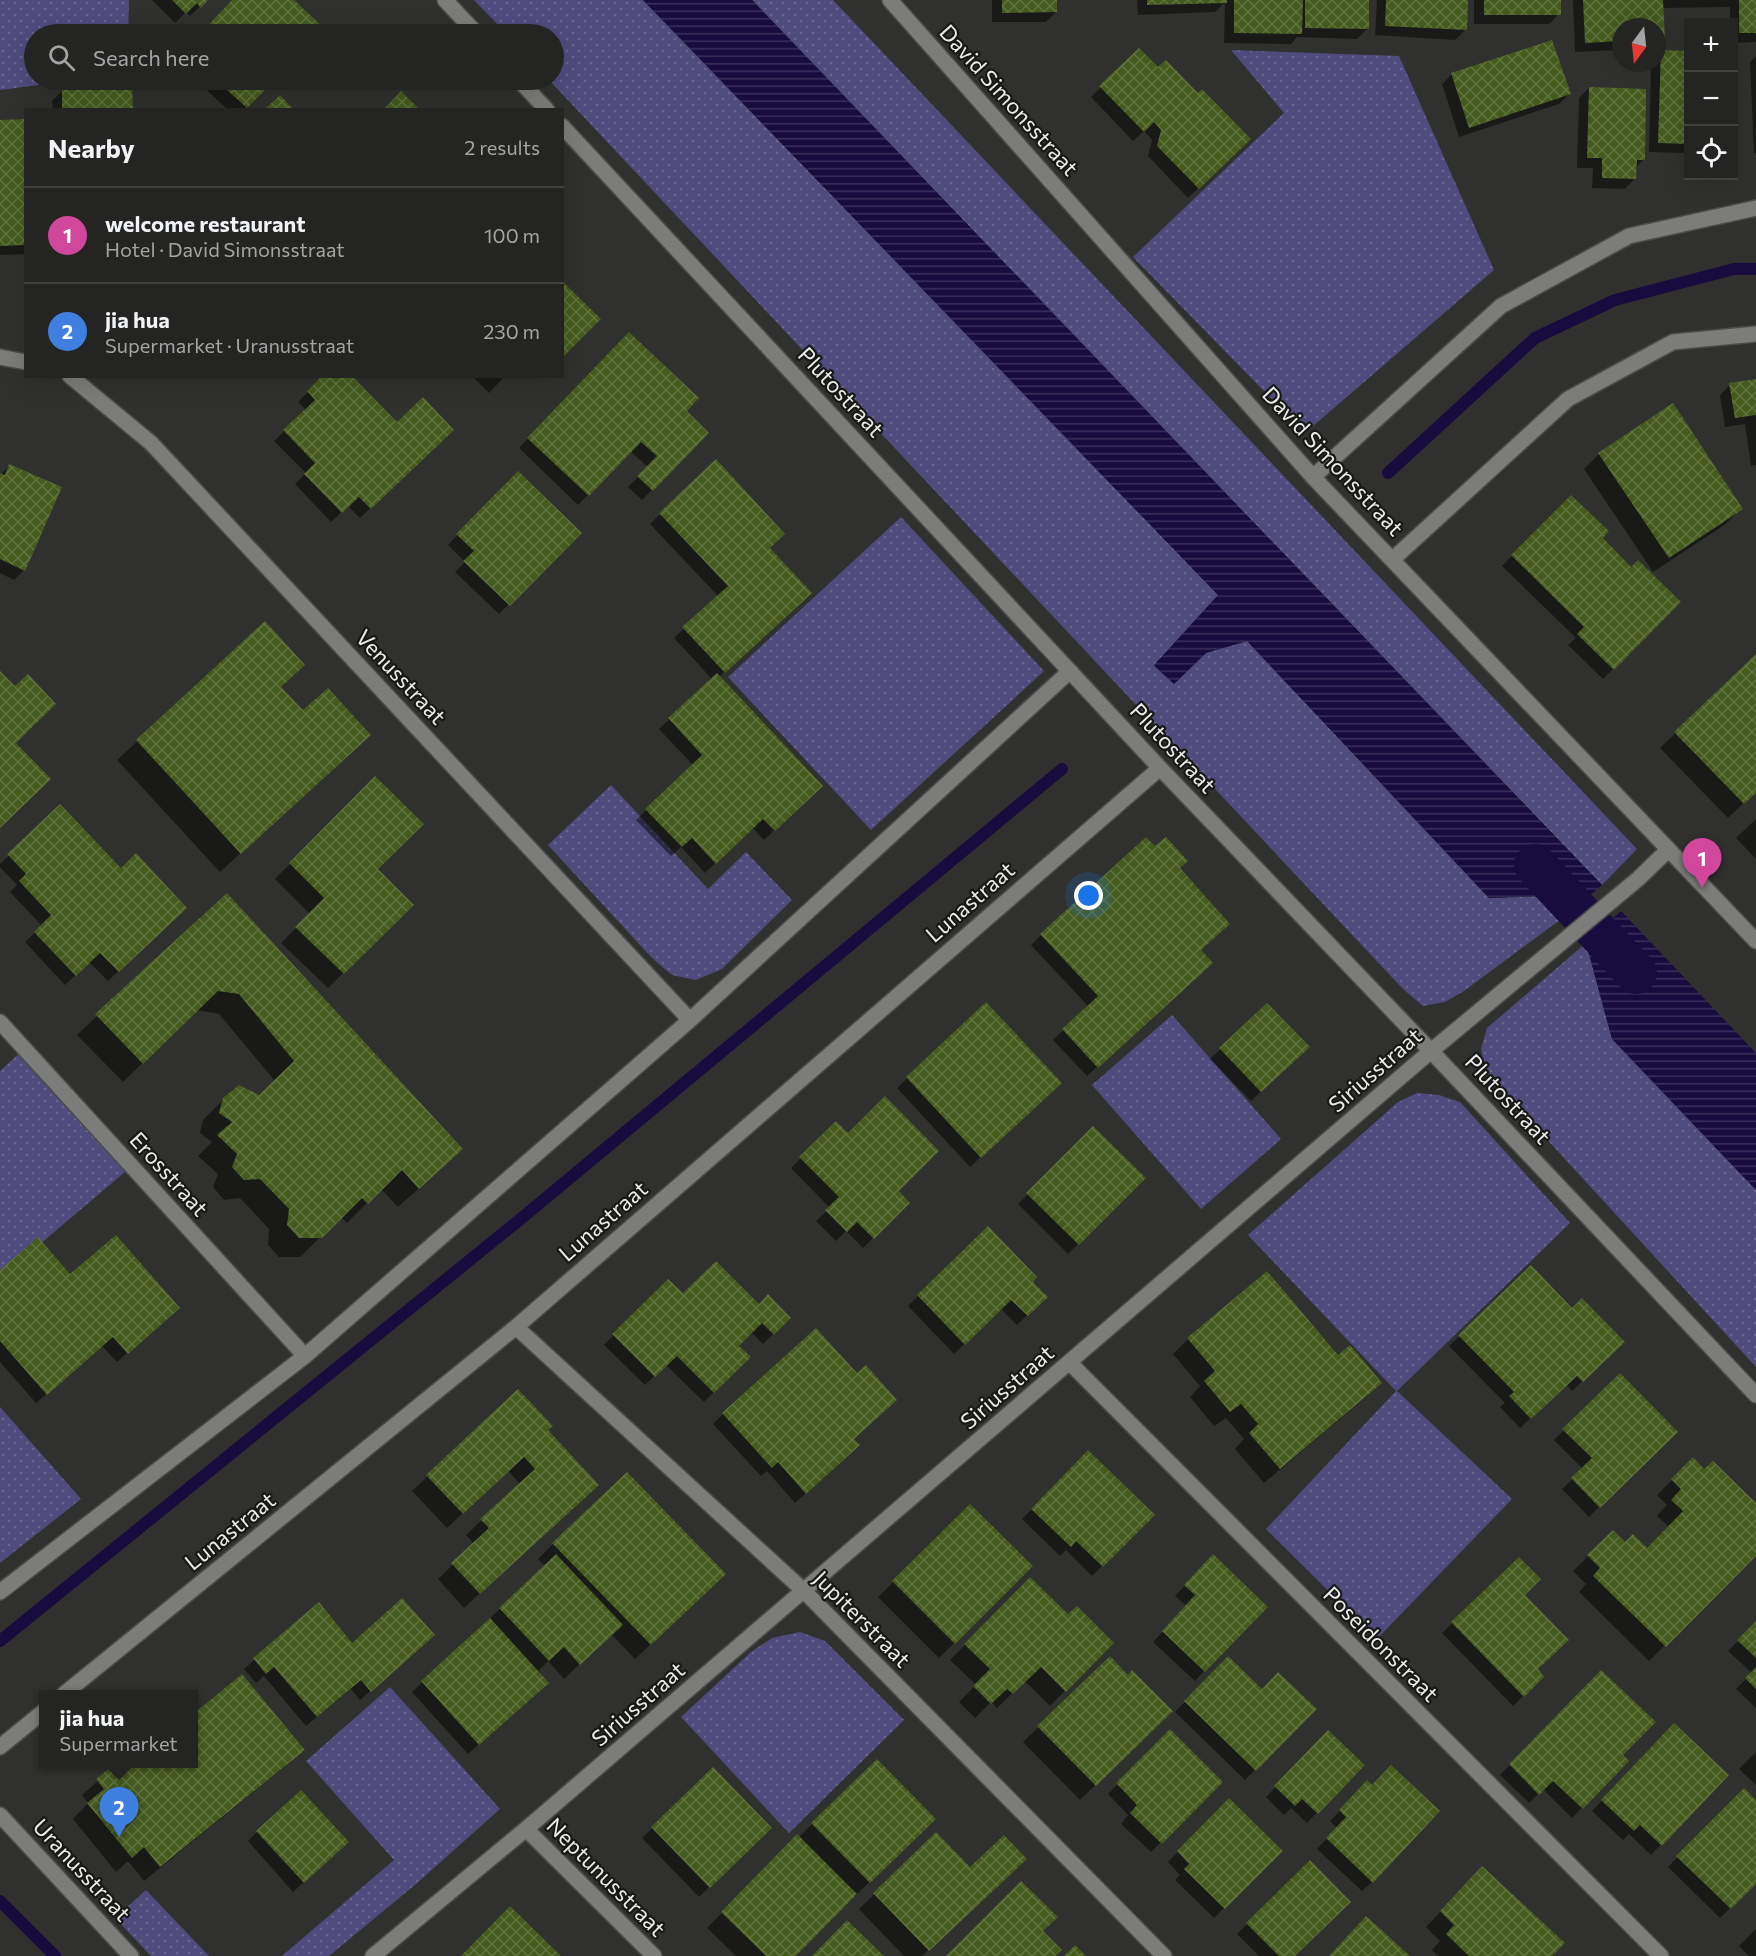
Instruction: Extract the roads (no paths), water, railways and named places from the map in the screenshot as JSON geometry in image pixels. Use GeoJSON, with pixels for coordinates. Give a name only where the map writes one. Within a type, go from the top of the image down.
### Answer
{"type":"FeatureCollection","features":[{"type":"Feature","properties":{"kind":"street"},"geometry":{"type":"LineString","coordinates":[[445,0],[468,24]]}},
{"type":"Feature","properties":{"kind":"street","name":"David Simonsstraat"},"geometry":{"type":"LineString","coordinates":[[890,0],[1313,477],[1756,941]]}},
{"type":"Feature","properties":{"kind":"street"},"geometry":{"type":"LineString","coordinates":[[528,90],[545,108]]}},
{"type":"Feature","properties":{"kind":"street","name":"Plutostraat"},"geometry":{"type":"LineString","coordinates":[[564,128],[1160,768],[1756,1395]]}},
{"type":"Feature","properties":{"kind":"street"},"geometry":{"type":"LineString","coordinates":[[1313,477],[1501,306],[1629,236],[1756,208]]}},
{"type":"Feature","properties":{"kind":"street"},"geometry":{"type":"LineString","coordinates":[[1393,559],[1568,399],[1673,342],[1756,334]]}},
{"type":"Feature","properties":{"kind":"street"},"geometry":{"type":"LineString","coordinates":[[0,357],[24,362]]}},
{"type":"Feature","properties":{"kind":"street","name":"Venusstraat"},"geometry":{"type":"LineString","coordinates":[[72,378],[151,443],[690,1020]]}},
{"type":"Feature","properties":{"kind":"street"},"geometry":{"type":"LineString","coordinates":[[0,1592],[305,1356],[690,1020],[1070,671]]}},
{"type":"Feature","properties":{"kind":"street","name":"Lunastraat"},"geometry":{"type":"LineString","coordinates":[[70,1690],[516,1327],[1160,768]]}},
{"type":"Feature","properties":{"kind":"street","name":"Siriusstraat"},"geometry":{"type":"LineString","coordinates":[[373,1956],[526,1829],[1431,1051],[1638,879],[1668,850]]}},
{"type":"Feature","properties":{"kind":"street","name":"Erosstraat"},"geometry":{"type":"LineString","coordinates":[[0,1022],[305,1356]]}},
{"type":"Feature","properties":{"kind":"street","name":"Jupiterstraat"},"geometry":{"type":"LineString","coordinates":[[516,1327],[804,1591],[1164,1956]]}},
{"type":"Feature","properties":{"kind":"street","name":"Poseidonstraat"},"geometry":{"type":"LineString","coordinates":[[1070,1363],[1661,1956]]}},
{"type":"Feature","properties":{"kind":"street"},"geometry":{"type":"LineString","coordinates":[[0,1747],[39,1715]]}},
{"type":"Feature","properties":{"kind":"street","name":"Uranusstraat"},"geometry":{"type":"LineString","coordinates":[[0,1815],[131,1956]]}},
{"type":"Feature","properties":{"kind":"street","name":"Neptunusstraat"},"geometry":{"type":"LineString","coordinates":[[526,1829],[654,1956]]}},
{"type":"Feature","properties":{"kind":"waterway"},"geometry":{"type":"LineString","coordinates":[[1388,473],[1535,338],[1615,300],[1734,269],[1756,269]]}},
{"type":"Feature","properties":{"kind":"waterway"},"geometry":{"type":"LineString","coordinates":[[0,1641],[523,1217],[1062,769]]}},
{"type":"Feature","properties":{"kind":"waterway"},"geometry":{"type":"LineString","coordinates":[[1535,865],[1636,973]]}},
{"type":"Feature","properties":{"kind":"waterway"},"geometry":{"type":"LineString","coordinates":[[0,1901],[55,1956]]}},
{"type":"Feature","properties":{"kind":"place","name":"welcome restaurant"},"geometry":{"type":"Point","coordinates":[1702,888]}},
{"type":"Feature","properties":{"kind":"place","name":"jia hua"},"geometry":{"type":"Point","coordinates":[119,1837]}}]}
